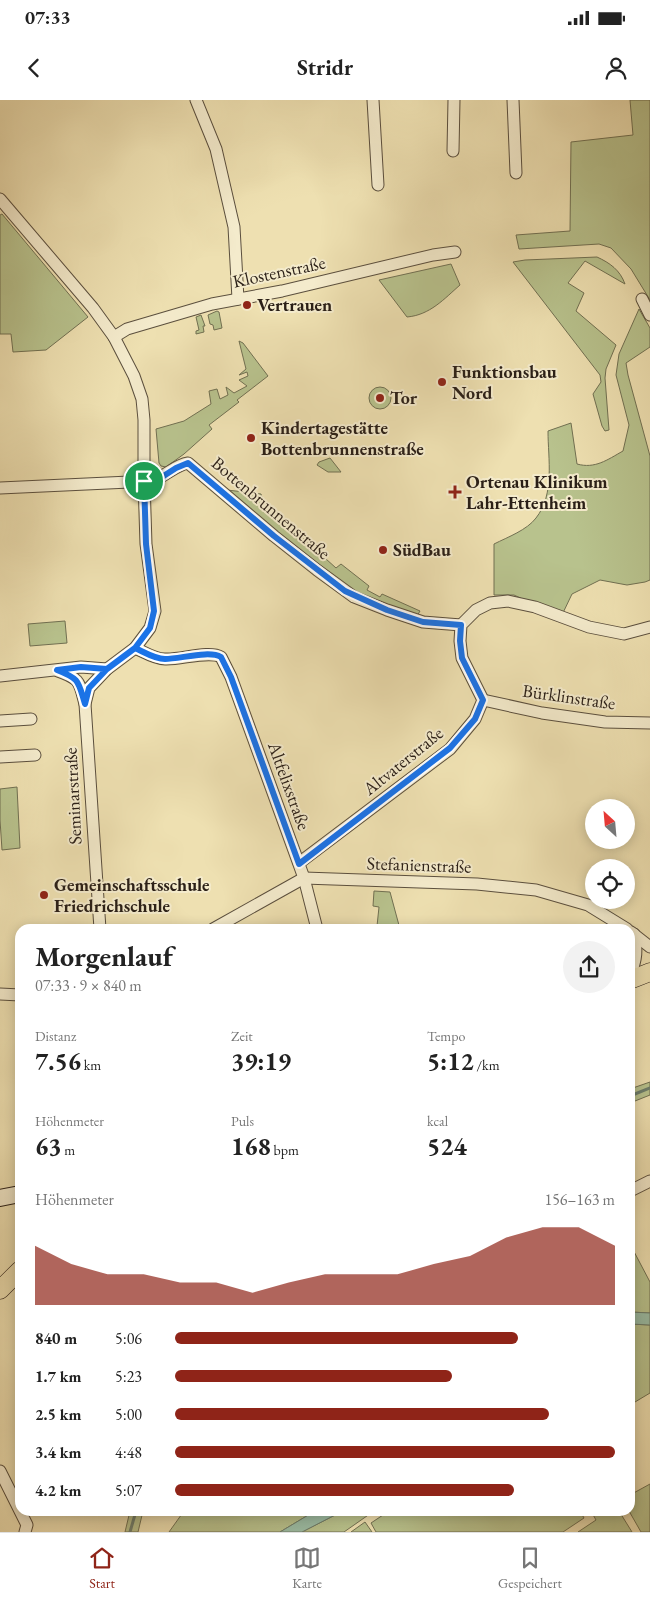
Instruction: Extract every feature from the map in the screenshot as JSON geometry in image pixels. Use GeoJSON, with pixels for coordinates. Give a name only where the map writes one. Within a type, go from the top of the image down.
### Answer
{"type":"FeatureCollection","features":[{"type":"Feature","properties":{"kind":"main road"},"geometry":{"type":"LineString","coordinates":[[635,978],[650,972]]}},
{"type":"Feature","properties":{"kind":"main road"},"geometry":{"type":"LineString","coordinates":[[0,1290],[15,1275]]}},
{"type":"Feature","properties":{"kind":"street"},"geometry":{"type":"LineString","coordinates":[[196,100],[216,149],[234,228],[238,299]]}},
{"type":"Feature","properties":{"kind":"street"},"geometry":{"type":"LineString","coordinates":[[373,100],[378,185]]}},
{"type":"Feature","properties":{"kind":"street"},"geometry":{"type":"LineString","coordinates":[[453,151],[454,100]]}},
{"type":"Feature","properties":{"kind":"street"},"geometry":{"type":"LineString","coordinates":[[513,100],[516,173]]}},
{"type":"Feature","properties":{"kind":"street"},"geometry":{"type":"LineString","coordinates":[[0,199],[93,308],[114,338],[134,376],[142,399],[144,430],[144,481],[0,488]]}},
{"type":"Feature","properties":{"kind":"street","name":"Klostenstraße"},"geometry":{"type":"LineString","coordinates":[[114,338],[127,329],[212,304],[282,291],[433,255],[455,252]]}},
{"type":"Feature","properties":{"kind":"street"},"geometry":{"type":"LineString","coordinates":[[642,299],[650,315]]}},
{"type":"Feature","properties":{"kind":"street","name":"Bottenbrunnenstraße"},"geometry":{"type":"LineString","coordinates":[[144,481],[162,477],[188,463],[274,536],[349,594],[387,610],[423,622],[461,625]]}},
{"type":"Feature","properties":{"kind":"street","name":"Seminarstraße"},"geometry":{"type":"LineString","coordinates":[[100,924],[85,704],[89,688],[107,669],[135,648],[150,628],[154,611],[146,544],[144,481]]}},
{"type":"Feature","properties":{"kind":"street"},"geometry":{"type":"LineString","coordinates":[[483,700],[462,658],[461,625],[476,610],[490,603],[508,600],[535,607],[589,626],[624,634],[650,627]]}},
{"type":"Feature","properties":{"kind":"street","name":"Altfelixstraße"},"geometry":{"type":"LineString","coordinates":[[135,648],[164,659],[213,654],[221,657],[231,677],[304,878],[316,924]]}},
{"type":"Feature","properties":{"kind":"street"},"geometry":{"type":"LineString","coordinates":[[0,676],[81,667],[107,669]]}},
{"type":"Feature","properties":{"kind":"street"},"geometry":{"type":"LineString","coordinates":[[57,670],[71,675],[78,680],[85,704]]}},
{"type":"Feature","properties":{"kind":"street","name":"Bürklinstraße"},"geometry":{"type":"LineString","coordinates":[[483,700],[542,713],[605,722],[650,723]]}},
{"type":"Feature","properties":{"kind":"street","name":"Altvaterstraße"},"geometry":{"type":"LineString","coordinates":[[299,864],[450,748],[475,719],[483,700]]}},
{"type":"Feature","properties":{"kind":"street"},"geometry":{"type":"LineString","coordinates":[[0,721],[32,719]]}},
{"type":"Feature","properties":{"kind":"street"},"geometry":{"type":"LineString","coordinates":[[0,757],[35,755]]}},
{"type":"Feature","properties":{"kind":"street"},"geometry":{"type":"LineString","coordinates":[[222,924],[304,878]]}},
{"type":"Feature","properties":{"kind":"street","name":"Stefanienstraße"},"geometry":{"type":"LineString","coordinates":[[304,878],[477,884],[536,890],[588,905],[619,924]]}},
{"type":"Feature","properties":{"kind":"street","name":"Stefanienstraße"},"geometry":{"type":"LineString","coordinates":[[635,935],[650,947]]}},
{"type":"Feature","properties":{"kind":"street"},"geometry":{"type":"LineString","coordinates":[[635,942],[637,947],[635,963]]}},
{"type":"Feature","properties":{"kind":"street"},"geometry":{"type":"LineString","coordinates":[[0,994],[15,996]]}},
{"type":"Feature","properties":{"kind":"street"},"geometry":{"type":"LineString","coordinates":[[635,1188],[650,1181]]}},
{"type":"Feature","properties":{"kind":"street"},"geometry":{"type":"LineString","coordinates":[[0,1198],[15,1195]]}},
{"type":"Feature","properties":{"kind":"street"},"geometry":{"type":"LineString","coordinates":[[0,1471],[15,1501]]}},
{"type":"Feature","properties":{"kind":"street"},"geometry":{"type":"LineString","coordinates":[[22,1516],[27,1525],[25,1532]]}},
{"type":"Feature","properties":{"kind":"shaded area"},"geometry":{"type":"Polygon","coordinates":[[[630,100],[650,100],[650,300],[631,269],[611,248],[599,244],[519,249],[516,235],[570,231],[571,142],[633,135],[630,100]]]}},
{"type":"Feature","properties":{"kind":"shaded area"},"geometry":{"type":"Polygon","coordinates":[[[2,214],[88,317],[46,350],[13,352],[11,334],[0,334],[0,215],[2,214]]]}},
{"type":"Feature","properties":{"kind":"shaded area"},"geometry":{"type":"Polygon","coordinates":[[[597,257],[614,268],[625,284],[585,261],[568,283],[584,293],[576,311],[616,345],[606,369],[609,430],[605,431],[593,394],[601,382],[600,375],[513,262],[597,257]]]}},
{"type":"Feature","properties":{"kind":"shaded area"},"geometry":{"type":"Polygon","coordinates":[[[451,264],[460,285],[430,310],[415,316],[407,317],[379,280],[451,264]]]}},
{"type":"Feature","properties":{"kind":"shaded area"},"geometry":{"type":"Polygon","coordinates":[[[639,309],[650,328],[650,347],[626,363],[650,456],[650,580],[627,585],[600,580],[572,594],[561,617],[514,595],[494,595],[494,544],[528,526],[542,509],[546,498],[549,476],[548,431],[571,423],[577,464],[595,464],[623,451],[629,425],[616,375],[619,354],[639,309]]]}},
{"type":"Feature","properties":{"kind":"shaded area"},"geometry":{"type":"Polygon","coordinates":[[[219,312],[222,328],[214,330],[208,315],[219,312]]]}},
{"type":"Feature","properties":{"kind":"shaded area"},"geometry":{"type":"Polygon","coordinates":[[[201,315],[205,326],[203,326],[204,332],[196,334],[196,331],[199,330],[196,317],[201,315]]]}},
{"type":"Feature","properties":{"kind":"shaded area"},"geometry":{"type":"Polygon","coordinates":[[[239,341],[243,343],[268,376],[209,425],[212,429],[184,454],[166,467],[161,466],[159,463],[156,429],[184,421],[211,404],[209,391],[217,389],[220,399],[228,395],[226,387],[234,393],[247,386],[239,380],[248,376],[247,372],[239,375],[246,369],[239,341]]]}},
{"type":"Feature","properties":{"kind":"shaded area"},"geometry":{"type":"Polygon","coordinates":[[[380,387],[388,390],[391,398],[388,406],[380,409],[372,406],[369,398],[372,390],[380,387]]]}},
{"type":"Feature","properties":{"kind":"shaded area"},"geometry":{"type":"Polygon","coordinates":[[[330,458],[341,472],[328,472],[317,465],[319,462],[330,458]]]}},
{"type":"Feature","properties":{"kind":"shaded area"},"geometry":{"type":"Polygon","coordinates":[[[227,490],[261,494],[264,503],[336,568],[341,564],[369,586],[367,590],[380,597],[382,594],[420,611],[417,616],[352,590],[288,541],[227,490]]]}},
{"type":"Feature","properties":{"kind":"shaded area"},"geometry":{"type":"Polygon","coordinates":[[[65,621],[67,643],[30,646],[28,624],[65,621]]]}},
{"type":"Feature","properties":{"kind":"shaded area"},"geometry":{"type":"Polygon","coordinates":[[[17,787],[20,848],[2,850],[0,789],[17,787]]]}},
{"type":"Feature","properties":{"kind":"shaded area"},"geometry":{"type":"Polygon","coordinates":[[[374,891],[390,892],[399,924],[377,924],[379,907],[373,906],[374,891]]]}},
{"type":"Feature","properties":{"kind":"shaded area"},"geometry":{"type":"Polygon","coordinates":[[[650,1082],[650,1095],[635,1101],[635,1087],[650,1082]]]}},
{"type":"Feature","properties":{"kind":"shaded area"},"geometry":{"type":"Polygon","coordinates":[[[635,1254],[650,1282],[650,1313],[635,1312],[635,1254]]]}},
{"type":"Feature","properties":{"kind":"shaded area"},"geometry":{"type":"Polygon","coordinates":[[[635,1312],[650,1313],[650,1325],[635,1324],[635,1312]]]}},
{"type":"Feature","properties":{"kind":"shaded area"},"geometry":{"type":"Polygon","coordinates":[[[635,1324],[650,1325],[650,1393],[635,1402],[635,1324]]]}},
{"type":"Feature","properties":{"kind":"shaded area"},"geometry":{"type":"Polygon","coordinates":[[[650,1484],[650,1532],[641,1532],[632,1516],[635,1516],[635,1492],[650,1484]]]}},
{"type":"Feature","properties":{"kind":"shaded area"},"geometry":{"type":"Polygon","coordinates":[[[129,1516],[142,1516],[138,1532],[125,1532],[129,1516]]]}},
{"type":"Feature","properties":{"kind":"shaded area"},"geometry":{"type":"Polygon","coordinates":[[[180,1516],[307,1516],[280,1532],[169,1532],[180,1516]]]}},
{"type":"Feature","properties":{"kind":"shaded area"},"geometry":{"type":"Polygon","coordinates":[[[307,1516],[333,1516],[302,1532],[280,1532],[307,1516]]]}},
{"type":"Feature","properties":{"kind":"shaded area"},"geometry":{"type":"Polygon","coordinates":[[[333,1516],[367,1516],[344,1532],[302,1532],[333,1516]]]}},
{"type":"Feature","properties":{"kind":"shaded area"},"geometry":{"type":"Polygon","coordinates":[[[382,1516],[583,1516],[584,1518],[563,1532],[376,1532],[371,1523],[382,1516]]]}},
{"type":"Feature","properties":{"kind":"shaded area"},"geometry":{"type":"Polygon","coordinates":[[[594,1516],[622,1516],[632,1532],[578,1532],[596,1520],[594,1516]]]}},
{"type":"Feature","properties":{"kind":"shaded area"},"geometry":{"type":"Polygon","coordinates":[[[365,1522],[372,1532],[351,1532],[365,1522]]]}},
{"type":"Feature","properties":{"kind":"waterway"},"geometry":{"type":"LineString","coordinates":[[635,1094],[650,1088]]}},
{"type":"Feature","properties":{"kind":"waterway"},"geometry":{"type":"LineString","coordinates":[[130,1532],[135,1516]]}},
{"type":"Feature","properties":{"kind":"place","name":"Vertrauen"},"geometry":{"type":"Point","coordinates":[247,305]}},
{"type":"Feature","properties":{"kind":"place","name":"Funktionsbau Nord"},"geometry":{"type":"Point","coordinates":[442,382]}},
{"type":"Feature","properties":{"kind":"place","name":"Tor"},"geometry":{"type":"Point","coordinates":[380,398]}},
{"type":"Feature","properties":{"kind":"place","name":"Kindertagestätte Bottenbrunnenstraße"},"geometry":{"type":"Point","coordinates":[251,438]}},
{"type":"Feature","properties":{"kind":"place","name":"Ortenau Klinikum Lahr-Ettenheim"},"geometry":{"type":"Point","coordinates":[455,492]}},
{"type":"Feature","properties":{"kind":"place","name":"SüdBau"},"geometry":{"type":"Point","coordinates":[383,550]}},
{"type":"Feature","properties":{"kind":"place","name":"Gemeinschaftsschule Friedrichschule"},"geometry":{"type":"Point","coordinates":[44,895]}},
{"type":"Feature","properties":{"kind":"route"},"geometry":{"type":"LineString","coordinates":[[144,481],[146,544],[154,611],[150,628],[135,648],[122,660],[107,669],[89,688],[85,704],[78,680],[71,675],[57,670],[81,667],[107,669],[122,660],[135,648],[164,659],[213,654],[221,657],[231,677],[299,864],[450,748],[475,719],[483,700],[462,658],[461,625],[423,622],[387,610],[345,591],[274,536],[192,464],[184,463],[162,477],[144,481]]}}]}
